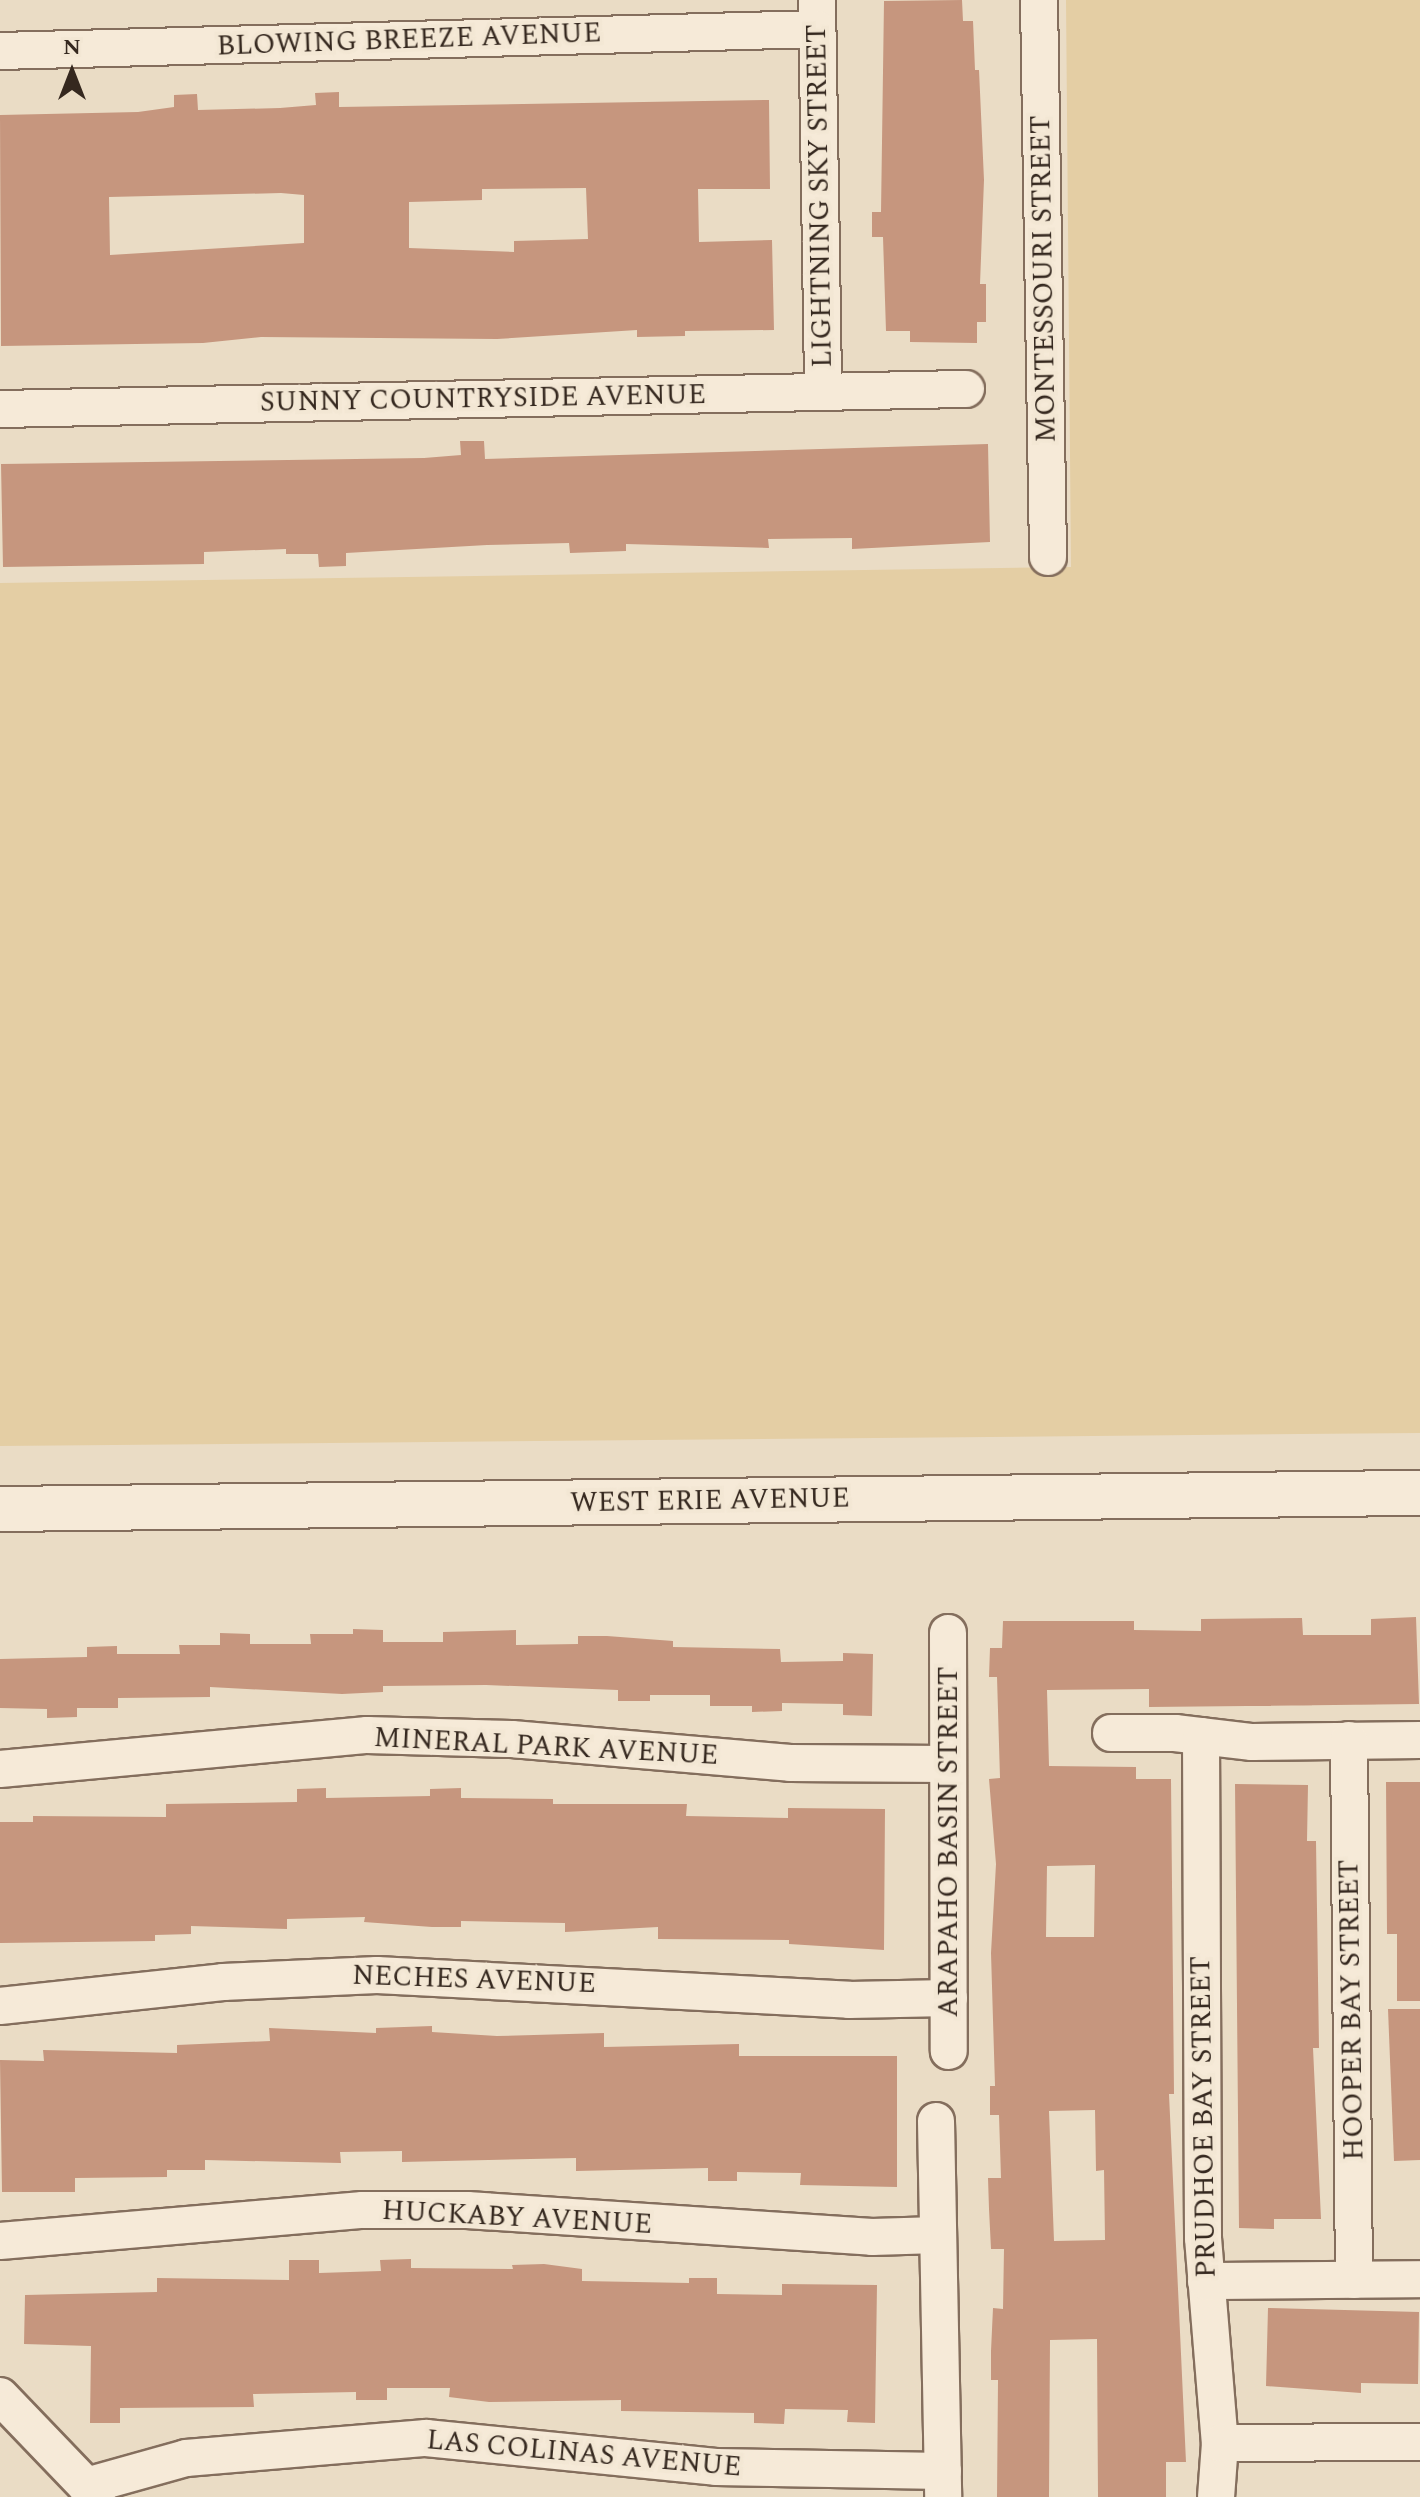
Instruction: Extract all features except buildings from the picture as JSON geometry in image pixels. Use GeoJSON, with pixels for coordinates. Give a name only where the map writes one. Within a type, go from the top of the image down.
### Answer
{"type":"FeatureCollection","features":[{"type":"Feature","properties":{"kind":"street","name":"MONTESSOURI STREET"},"geometry":{"type":"LineString","coordinates":[[1039,0],[1048,557]]}},
{"type":"Feature","properties":{"kind":"street","name":"BLOWING BREEZE AVENUE"},"geometry":{"type":"LineString","coordinates":[[0,51],[817,15]]}},
{"type":"Feature","properties":{"kind":"street","name":"LIGHTNING SKY STREET"},"geometry":{"type":"LineString","coordinates":[[817,15],[823,392]]}},
{"type":"Feature","properties":{"kind":"street","name":"SUNNY COUNTRYSIDE AVENUE"},"geometry":{"type":"LineString","coordinates":[[0,409],[966,389]]}},
{"type":"Feature","properties":{"kind":"street","name":"WEST ERIE AVENUE"},"geometry":{"type":"LineString","coordinates":[[0,1509],[1420,1493]]}},
{"type":"Feature","properties":{"kind":"street","name":"ARAPAHO BASIN STREET"},"geometry":{"type":"LineString","coordinates":[[948,1633],[949,2051]]}},
{"type":"Feature","properties":{"kind":"street"},"geometry":{"type":"LineString","coordinates":[[1111,1733],[1201,1736],[1252,1742],[1420,1740]]}},
{"type":"Feature","properties":{"kind":"street","name":"MINERAL PARK AVENUE"},"geometry":{"type":"LineString","coordinates":[[0,1769],[367,1735],[512,1739],[790,1763],[948,1764]]}},
{"type":"Feature","properties":{"kind":"street","name":"PRUDHOE BAY STREET"},"geometry":{"type":"LineString","coordinates":[[1201,1736],[1206,2281],[1220,2443],[1216,2497]]}},
{"type":"Feature","properties":{"kind":"street","name":"HOOPER BAY STREET"},"geometry":{"type":"LineString","coordinates":[[1349,1740],[1354,2280]]}},
{"type":"Feature","properties":{"kind":"street","name":"NECHES AVENUE"},"geometry":{"type":"LineString","coordinates":[[0,2006],[223,1982],[377,1975],[849,2000],[949,1998]]}},
{"type":"Feature","properties":{"kind":"street"},"geometry":{"type":"LineString","coordinates":[[936,2121],[943,2484]]}},
{"type":"Feature","properties":{"kind":"street","name":"HUCKABY AVENUE"},"geometry":{"type":"LineString","coordinates":[[0,2241],[363,2210],[467,2210],[872,2237],[938,2235]]}},
{"type":"Feature","properties":{"kind":"street"},"geometry":{"type":"LineString","coordinates":[[1206,2281],[1420,2279]]}},
{"type":"Feature","properties":{"kind":"street"},"geometry":{"type":"LineString","coordinates":[[0,2396],[91,2492]]}},
{"type":"Feature","properties":{"kind":"street","name":"LAS COLINAS AVENUE"},"geometry":{"type":"LineString","coordinates":[[91,2492],[186,2458],[426,2438],[716,2467],[943,2484]]}},
{"type":"Feature","properties":{"kind":"street"},"geometry":{"type":"LineString","coordinates":[[1220,2443],[1420,2442]]}},
{"type":"Feature","properties":{"kind":"sand"},"geometry":{"type":"Polygon","coordinates":[[[1066,0],[1420,0],[1420,1433],[0,1446],[0,583],[1071,567],[1066,0]]]}}]}
